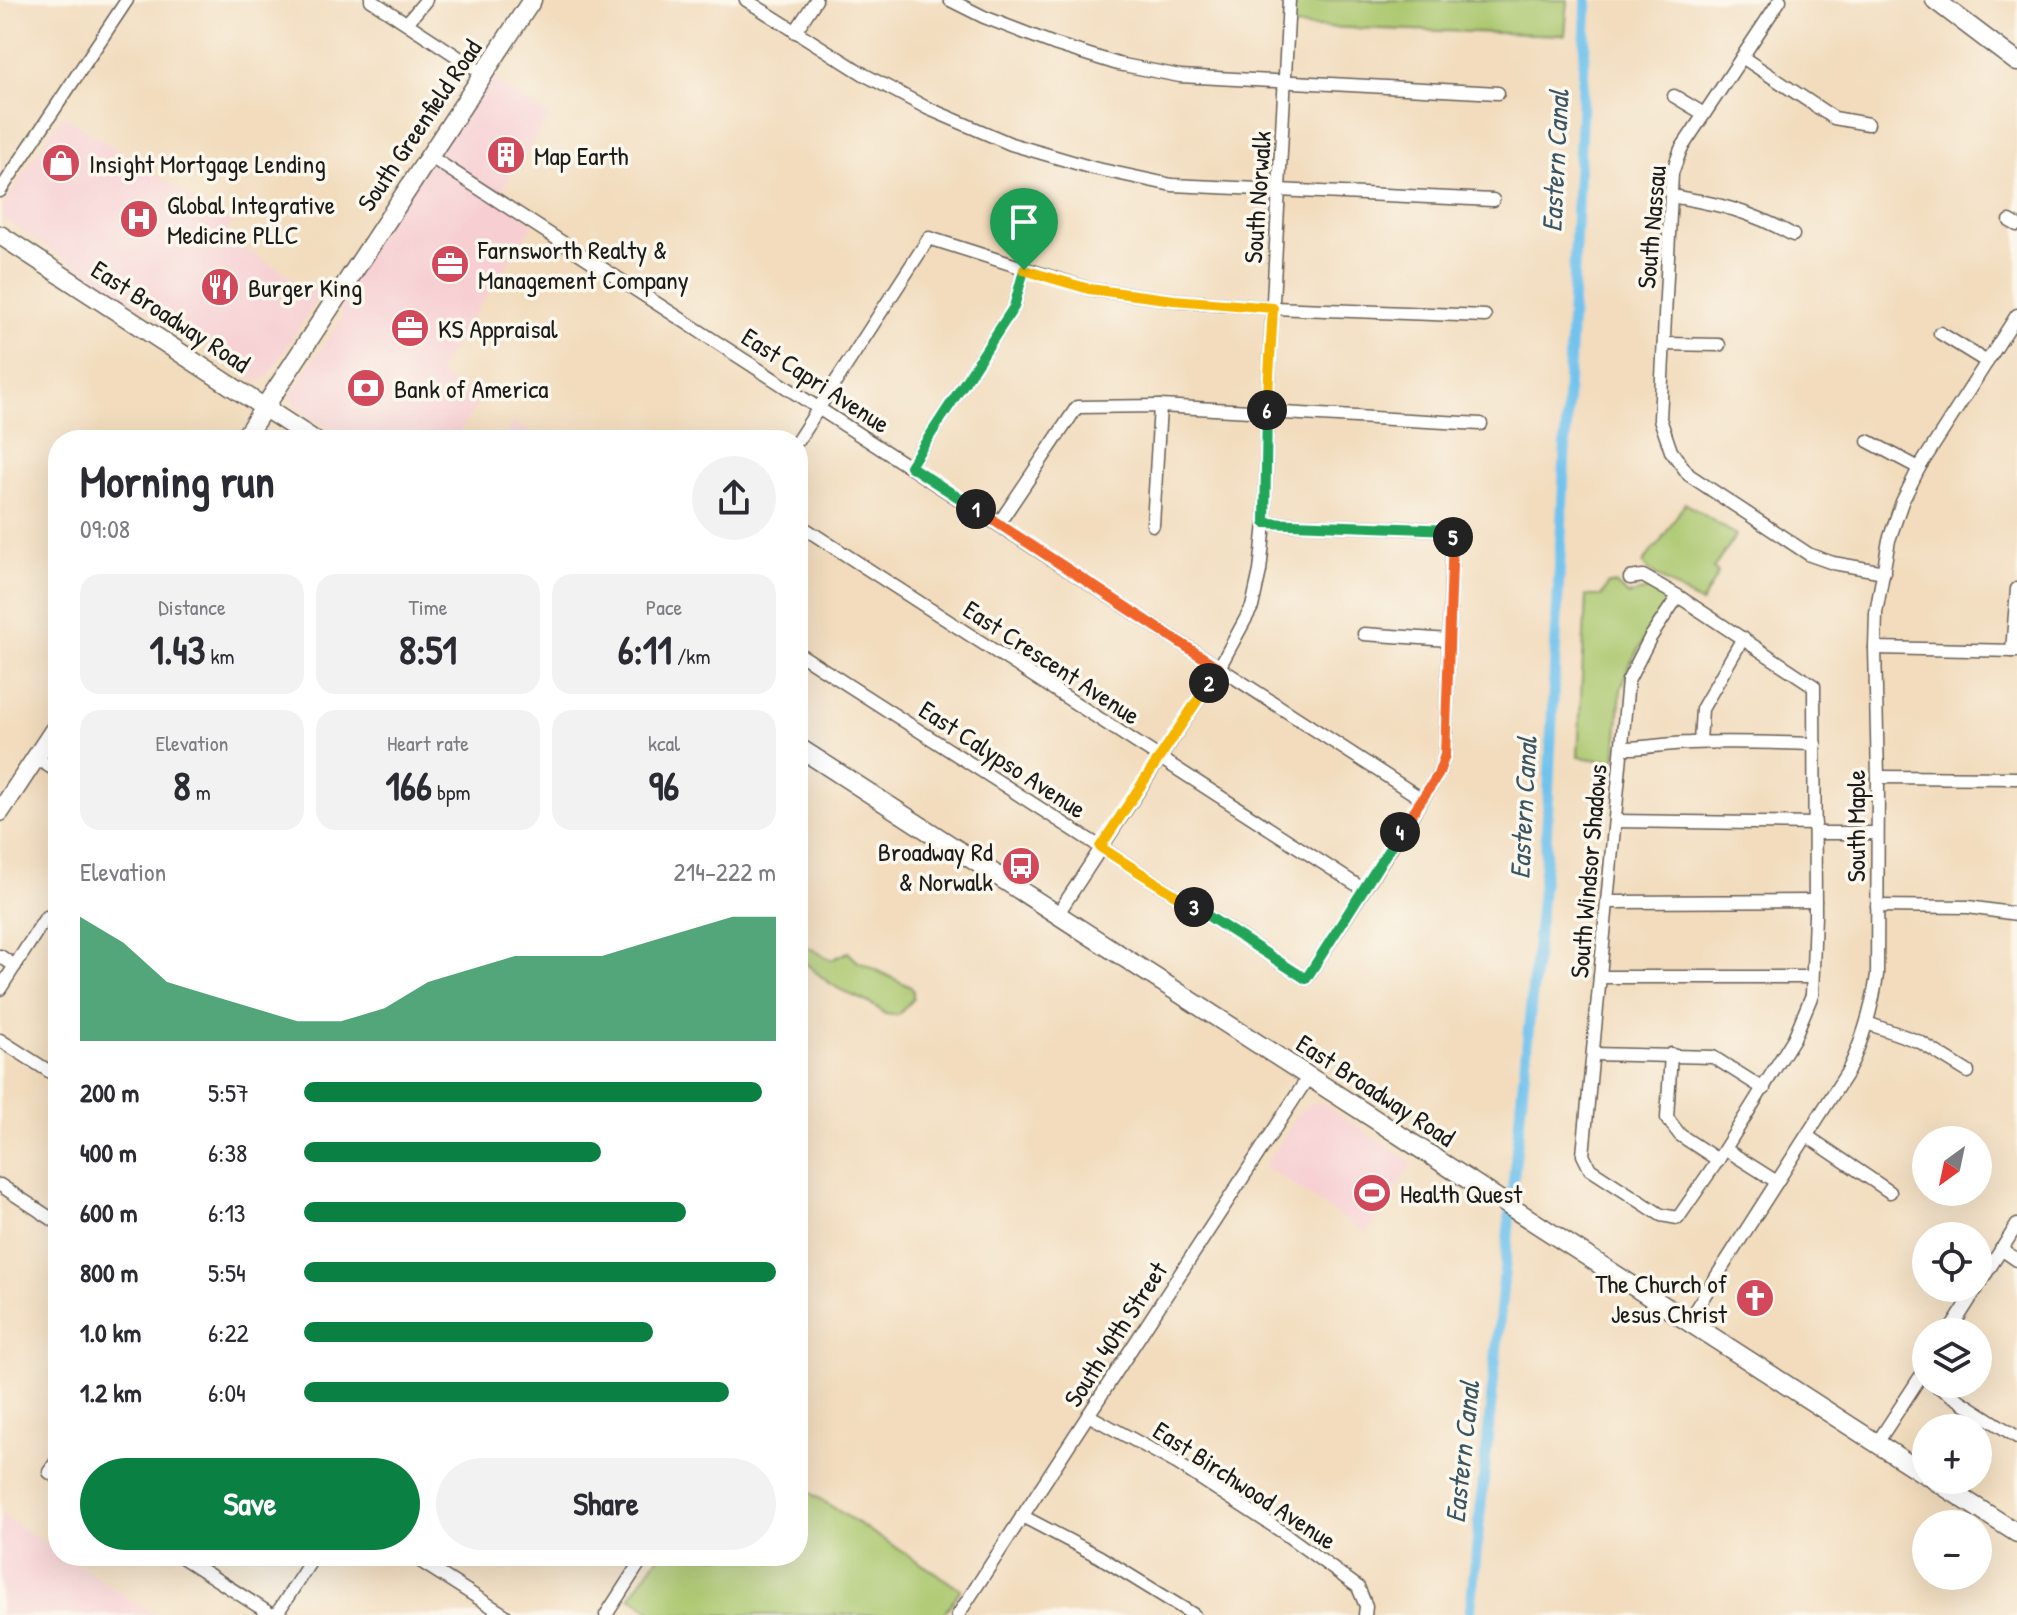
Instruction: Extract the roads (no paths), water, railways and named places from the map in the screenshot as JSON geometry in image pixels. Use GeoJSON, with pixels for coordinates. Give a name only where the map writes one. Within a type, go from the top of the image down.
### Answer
{"type":"FeatureCollection","features":[{"type":"Feature","properties":{"kind":"main road","name":"South Greenfield Road"},"geometry":{"type":"LineString","coordinates":[[250,430],[532,0]]}},
{"type":"Feature","properties":{"kind":"main road"},"geometry":{"type":"LineString","coordinates":[[1935,0],[2017,62]]}},
{"type":"Feature","properties":{"kind":"main road","name":"East Broadway Road"},"geometry":{"type":"LineString","coordinates":[[0,235],[298,430]]}},
{"type":"Feature","properties":{"kind":"main road"},"geometry":{"type":"LineString","coordinates":[[0,812],[48,739]]}},
{"type":"Feature","properties":{"kind":"main road","name":"East Broadway Road"},"geometry":{"type":"LineString","coordinates":[[808,753],[1912,1466]]}},
{"type":"Feature","properties":{"kind":"main road"},"geometry":{"type":"LineString","coordinates":[[1956,1494],[2017,1533]]}},
{"type":"Feature","properties":{"kind":"street"},"geometry":{"type":"LineString","coordinates":[[0,191],[127,0]]}},
{"type":"Feature","properties":{"kind":"street"},"geometry":{"type":"LineString","coordinates":[[371,0],[484,74]]}},
{"type":"Feature","properties":{"kind":"street"},"geometry":{"type":"LineString","coordinates":[[407,23],[426,0]]}},
{"type":"Feature","properties":{"kind":"street"},"geometry":{"type":"LineString","coordinates":[[746,0],[877,82],[927,108],[1011,144],[1093,168],[1172,185],[1493,200]]}},
{"type":"Feature","properties":{"kind":"street"},"geometry":{"type":"LineString","coordinates":[[795,32],[816,0]]}},
{"type":"Feature","properties":{"kind":"street"},"geometry":{"type":"LineString","coordinates":[[950,0],[984,17],[1054,44],[1118,64],[1180,76],[1498,93]]}},
{"type":"Feature","properties":{"kind":"street","name":"South Norwalk"},"geometry":{"type":"LineString","coordinates":[[1057,915],[1219,668],[1252,607],[1265,523],[1267,414],[1289,0]]}},
{"type":"Feature","properties":{"kind":"street"},"geometry":{"type":"LineString","coordinates":[[1760,0],[1777,5]]}},
{"type":"Feature","properties":{"kind":"street","name":"South Nassau"},"geometry":{"type":"LineString","coordinates":[[1777,5],[1681,149],[1672,173],[1660,419],[1671,451],[1689,475],[1810,555],[1833,563],[1884,572]]}},
{"type":"Feature","properties":{"kind":"street"},"geometry":{"type":"LineString","coordinates":[[1742,57],[1834,118],[1868,124]]}},
{"type":"Feature","properties":{"kind":"street"},"geometry":{"type":"LineString","coordinates":[[1674,96],[1704,114]]}},
{"type":"Feature","properties":{"kind":"street","name":"East Capri Avenue"},"geometry":{"type":"LineString","coordinates":[[429,156],[1422,799]]}},
{"type":"Feature","properties":{"kind":"street"},"geometry":{"type":"LineString","coordinates":[[1671,196],[1727,205],[1767,220],[1793,235]]}},
{"type":"Feature","properties":{"kind":"street"},"geometry":{"type":"LineString","coordinates":[[805,430],[929,238],[1089,289],[1273,308],[1485,316]]}},
{"type":"Feature","properties":{"kind":"street"},"geometry":{"type":"LineString","coordinates":[[910,466],[1014,307],[1024,270]]}},
{"type":"Feature","properties":{"kind":"street","name":"South Maple"},"geometry":{"type":"LineString","coordinates":[[1688,1321],[1858,1051],[1877,975],[1875,648],[1876,613],[1889,540],[1902,502],[1919,468],[2017,315]]}},
{"type":"Feature","properties":{"kind":"street"},"geometry":{"type":"LineString","coordinates":[[1940,333],[1987,362]]}},
{"type":"Feature","properties":{"kind":"street"},"geometry":{"type":"LineString","coordinates":[[1664,344],[1719,345]]}},
{"type":"Feature","properties":{"kind":"street"},"geometry":{"type":"LineString","coordinates":[[1153,525],[1160,406]]}},
{"type":"Feature","properties":{"kind":"street"},"geometry":{"type":"LineString","coordinates":[[999,523],[1077,407],[1160,406],[1481,424]]}},
{"type":"Feature","properties":{"kind":"street"},"geometry":{"type":"LineString","coordinates":[[1868,441],[1919,468]]}},
{"type":"Feature","properties":{"kind":"street"},"geometry":{"type":"LineString","coordinates":[[1265,523],[1453,530],[1445,755],[1438,775],[1363,889]]}},
{"type":"Feature","properties":{"kind":"street","name":"East Crescent Avenue"},"geometry":{"type":"LineString","coordinates":[[808,530],[1363,889]]}},
{"type":"Feature","properties":{"kind":"street"},"geometry":{"type":"LineString","coordinates":[[1630,578],[1643,576],[1678,596],[1814,686],[1812,995],[1794,1038],[1722,1155]]}},
{"type":"Feature","properties":{"kind":"street"},"geometry":{"type":"LineString","coordinates":[[1875,648],[2014,651],[2017,589]]}},
{"type":"Feature","properties":{"kind":"street","name":"South Windsor Shadows"},"geometry":{"type":"LineString","coordinates":[[1678,596],[1650,638],[1628,681],[1583,1155],[1590,1169],[1661,1215],[1678,1218],[1722,1155]]}},
{"type":"Feature","properties":{"kind":"street"},"geometry":{"type":"LineString","coordinates":[[1364,634],[1449,640]]}},
{"type":"Feature","properties":{"kind":"street"},"geometry":{"type":"LineString","coordinates":[[1700,742],[1702,709],[1743,638]]}},
{"type":"Feature","properties":{"kind":"street","name":"East Calypso Avenue"},"geometry":{"type":"LineString","coordinates":[[808,659],[1306,979],[1363,889]]}},
{"type":"Feature","properties":{"kind":"street"},"geometry":{"type":"LineString","coordinates":[[1622,748],[1700,742],[1815,744]]}},
{"type":"Feature","properties":{"kind":"street"},"geometry":{"type":"LineString","coordinates":[[36,758],[48,766]]}},
{"type":"Feature","properties":{"kind":"street"},"geometry":{"type":"LineString","coordinates":[[1878,777],[2017,778]]}},
{"type":"Feature","properties":{"kind":"street"},"geometry":{"type":"LineString","coordinates":[[1615,821],[1877,833]]}},
{"type":"Feature","properties":{"kind":"street"},"geometry":{"type":"LineString","coordinates":[[1608,902],[1815,901]]}},
{"type":"Feature","properties":{"kind":"street"},"geometry":{"type":"LineString","coordinates":[[1877,906],[1968,907],[2017,914]]}},
{"type":"Feature","properties":{"kind":"street"},"geometry":{"type":"LineString","coordinates":[[0,989],[46,917],[48,918]]}},
{"type":"Feature","properties":{"kind":"street"},"geometry":{"type":"LineString","coordinates":[[0,956],[15,966]]}},
{"type":"Feature","properties":{"kind":"street"},"geometry":{"type":"LineString","coordinates":[[1600,977],[1812,977]]}},
{"type":"Feature","properties":{"kind":"street"},"geometry":{"type":"LineString","coordinates":[[1867,1023],[1920,1042],[1968,1072]]}},
{"type":"Feature","properties":{"kind":"street"},"geometry":{"type":"LineString","coordinates":[[0,1040],[48,1071]]}},
{"type":"Feature","properties":{"kind":"street"},"geometry":{"type":"LineString","coordinates":[[1593,1054],[1713,1057],[1764,1089]]}},
{"type":"Feature","properties":{"kind":"street"},"geometry":{"type":"LineString","coordinates":[[1671,1054],[1667,1118],[1680,1135],[1777,1182]]}},
{"type":"Feature","properties":{"kind":"street","name":"South 40th Street"},"geometry":{"type":"LineString","coordinates":[[958,1615],[1309,1076]]}},
{"type":"Feature","properties":{"kind":"street"},"geometry":{"type":"LineString","coordinates":[[1807,1136],[1890,1192]]}},
{"type":"Feature","properties":{"kind":"street"},"geometry":{"type":"LineString","coordinates":[[0,1185],[48,1216]]}},
{"type":"Feature","properties":{"kind":"street"},"geometry":{"type":"LineString","coordinates":[[1992,1263],[2017,1225]]}},
{"type":"Feature","properties":{"kind":"street"},"geometry":{"type":"LineString","coordinates":[[2001,1249],[2017,1260]]}},
{"type":"Feature","properties":{"kind":"street"},"geometry":{"type":"LineString","coordinates":[[1877,1443],[1912,1392]]}},
{"type":"Feature","properties":{"kind":"street"},"geometry":{"type":"LineString","coordinates":[[1956,1398],[2017,1437]]}},
{"type":"Feature","properties":{"kind":"street","name":"East Birchwood Avenue"},"geometry":{"type":"LineString","coordinates":[[1088,1415],[1178,1464],[1281,1531],[1358,1587],[1365,1610]]}},
{"type":"Feature","properties":{"kind":"street"},"geometry":{"type":"LineString","coordinates":[[1022,1516],[1100,1557],[1194,1615]]}},
{"type":"Feature","properties":{"kind":"street"},"geometry":{"type":"LineString","coordinates":[[196,1566],[274,1615],[307,1566]]}},
{"type":"Feature","properties":{"kind":"street"},"geometry":{"type":"LineString","coordinates":[[428,1566],[505,1615]]}},
{"type":"Feature","properties":{"kind":"street"},"geometry":{"type":"LineString","coordinates":[[606,1615],[638,1566]]}},
{"type":"Feature","properties":{"kind":"waterway","name":"Eastern Canal"},"geometry":{"type":"LineString","coordinates":[[1470,1615],[1545,864],[1587,0]]}},
{"type":"Feature","properties":{"kind":"place","name":"Map Earth"},"geometry":{"type":"Point","coordinates":[506,155]}},
{"type":"Feature","properties":{"kind":"place","name":"Insight Mortgage Lending"},"geometry":{"type":"Point","coordinates":[61,163]}},
{"type":"Feature","properties":{"kind":"place","name":"Global Integrative Medicine PLLC"},"geometry":{"type":"Point","coordinates":[139,219]}},
{"type":"Feature","properties":{"kind":"place","name":"Farnsworth Realty & Management Company"},"geometry":{"type":"Point","coordinates":[450,264]}},
{"type":"Feature","properties":{"kind":"place","name":"Burger King"},"geometry":{"type":"Point","coordinates":[220,287]}},
{"type":"Feature","properties":{"kind":"place","name":"KS Appraisal"},"geometry":{"type":"Point","coordinates":[410,328]}},
{"type":"Feature","properties":{"kind":"place","name":"Bank of America"},"geometry":{"type":"Point","coordinates":[366,388]}},
{"type":"Feature","properties":{"kind":"place","name":"Broadway Rd & Norwalk"},"geometry":{"type":"Point","coordinates":[1021,866]}},
{"type":"Feature","properties":{"kind":"place","name":"Health Quest"},"geometry":{"type":"Point","coordinates":[1372,1193]}},
{"type":"Feature","properties":{"kind":"place","name":"The Church of Jesus Christ"},"geometry":{"type":"Point","coordinates":[1755,1298]}}]}
